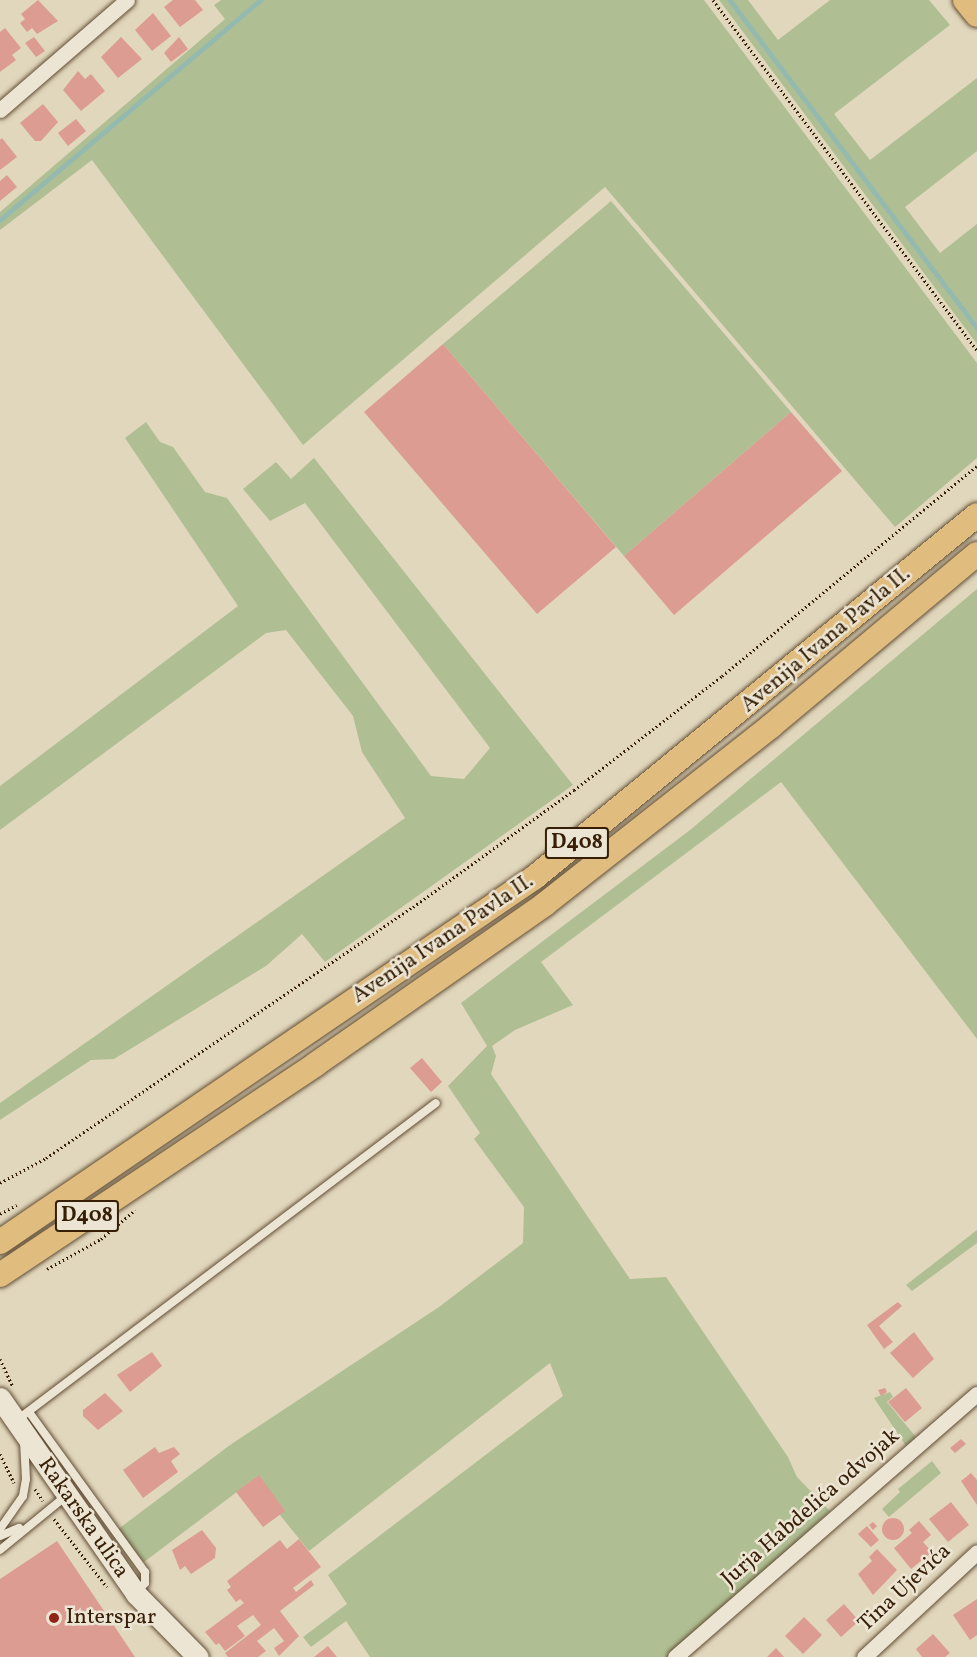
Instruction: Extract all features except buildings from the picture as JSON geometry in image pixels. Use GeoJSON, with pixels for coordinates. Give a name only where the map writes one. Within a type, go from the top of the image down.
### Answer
{"type":"FeatureCollection","features":[{"type":"Feature","properties":{"kind":"main road"},"geometry":{"type":"LineString","coordinates":[[965,0],[977,15]]}},
{"type":"Feature","properties":{"kind":"main road","name":"Avenija Ivana Pavla II."},"geometry":{"type":"LineString","coordinates":[[5,1236],[535,877],[977,515]]}},
{"type":"Feature","properties":{"kind":"main road","name":"Avenija Ivana Pavla II."},"geometry":{"type":"LineString","coordinates":[[0,1275],[316,1064],[545,904],[771,726],[977,554]]}},
{"type":"Feature","properties":{"kind":"main road","name":"Rakarska ulica"},"geometry":{"type":"LineString","coordinates":[[0,1398],[22,1421],[68,1495],[136,1593],[198,1657]]}},
{"type":"Feature","properties":{"kind":"street"},"geometry":{"type":"LineString","coordinates":[[0,110],[127,0]]}},
{"type":"Feature","properties":{"kind":"street","name":"Jurja Habdelića odvojak"},"geometry":{"type":"LineString","coordinates":[[675,1657],[977,1394]]}},
{"type":"Feature","properties":{"kind":"street","name":"Tina Ujevića"},"geometry":{"type":"LineString","coordinates":[[864,1657],[977,1552]]}},
{"type":"Feature","properties":{"kind":"lane"},"geometry":{"type":"LineString","coordinates":[[22,1421],[436,1102]]}},
{"type":"Feature","properties":{"kind":"lane"},"geometry":{"type":"LineString","coordinates":[[0,1529],[20,1504],[24,1488],[22,1421]]}},
{"type":"Feature","properties":{"kind":"lane"},"geometry":{"type":"LineString","coordinates":[[22,1421],[145,1572],[145,1583],[136,1593]]}},
{"type":"Feature","properties":{"kind":"lane"},"geometry":{"type":"LineString","coordinates":[[0,1550],[26,1526],[68,1495]]}},
{"type":"Feature","properties":{"kind":"lane"},"geometry":{"type":"LineString","coordinates":[[0,1536],[26,1526]]}},
{"type":"Feature","properties":{"kind":"path"},"geometry":{"type":"LineString","coordinates":[[713,0],[977,350]]}},
{"type":"Feature","properties":{"kind":"path"},"geometry":{"type":"LineString","coordinates":[[0,1183],[46,1158],[383,927],[574,790],[722,676],[977,466]]}},
{"type":"Feature","properties":{"kind":"path"},"geometry":{"type":"LineString","coordinates":[[0,1214],[27,1200]]}},
{"type":"Feature","properties":{"kind":"path"},"geometry":{"type":"LineString","coordinates":[[0,1454],[13,1482],[24,1488],[35,1489],[109,1588]]}},
{"type":"Feature","properties":{"kind":"green space"},"geometry":{"type":"Polygon","coordinates":[[[221,0],[704,0],[977,363],[977,458],[895,527],[605,187],[303,445],[92,160],[0,230],[0,212],[225,19],[214,5],[221,0]]]}},
{"type":"Feature","properties":{"kind":"green space"},"geometry":{"type":"Polygon","coordinates":[[[719,0],[748,0],[778,40],[830,0],[929,0],[950,25],[834,114],[870,160],[977,78],[977,151],[905,207],[940,253],[977,224],[977,344],[719,0]]]}},
{"type":"Feature","properties":{"kind":"green space"},"geometry":{"type":"Polygon","coordinates":[[[611,201],[791,412],[624,556],[443,344],[611,201]]]}},
{"type":"Feature","properties":{"kind":"green space"},"geometry":{"type":"Polygon","coordinates":[[[146,422],[160,442],[173,447],[205,492],[227,498],[431,776],[464,779],[490,748],[305,503],[270,521],[243,489],[276,462],[291,479],[314,458],[573,785],[325,962],[302,934],[266,966],[114,1059],[91,1060],[0,1120],[0,1103],[405,818],[362,752],[353,716],[286,630],[266,633],[0,830],[0,786],[238,606],[125,438],[146,422]]]}},
{"type":"Feature","properties":{"kind":"green space"},"geometry":{"type":"Polygon","coordinates":[[[977,589],[977,1039],[781,782],[541,962],[573,1005],[515,1030],[492,1046],[496,1056],[491,1074],[630,1279],[666,1277],[788,1457],[797,1477],[830,1511],[670,1657],[370,1657],[346,1621],[311,1647],[303,1637],[347,1604],[328,1575],[563,1396],[550,1363],[309,1551],[280,1515],[258,1476],[144,1562],[117,1530],[230,1445],[439,1307],[523,1243],[524,1207],[474,1139],[480,1133],[448,1086],[487,1046],[461,1003],[690,830],[977,589]]]}},
{"type":"Feature","properties":{"kind":"green space"},"geometry":{"type":"Polygon","coordinates":[[[977,1230],[977,1243],[912,1291],[906,1285],[977,1230]]]}},
{"type":"Feature","properties":{"kind":"green space"},"geometry":{"type":"Polygon","coordinates":[[[890,1392],[893,1397],[887,1402],[916,1437],[906,1446],[874,1398],[890,1392]]]}},
{"type":"Feature","properties":{"kind":"green space"},"geometry":{"type":"Polygon","coordinates":[[[932,1461],[941,1473],[889,1517],[882,1509],[900,1492],[898,1489],[932,1461]]]}},
{"type":"Feature","properties":{"kind":"waterway"},"geometry":{"type":"LineString","coordinates":[[0,220],[260,0]]}},
{"type":"Feature","properties":{"kind":"waterway"},"geometry":{"type":"LineString","coordinates":[[730,0],[977,328]]}},
{"type":"Feature","properties":{"kind":"place","name":"Interspar"},"geometry":{"type":"Point","coordinates":[54,1618]}}]}
